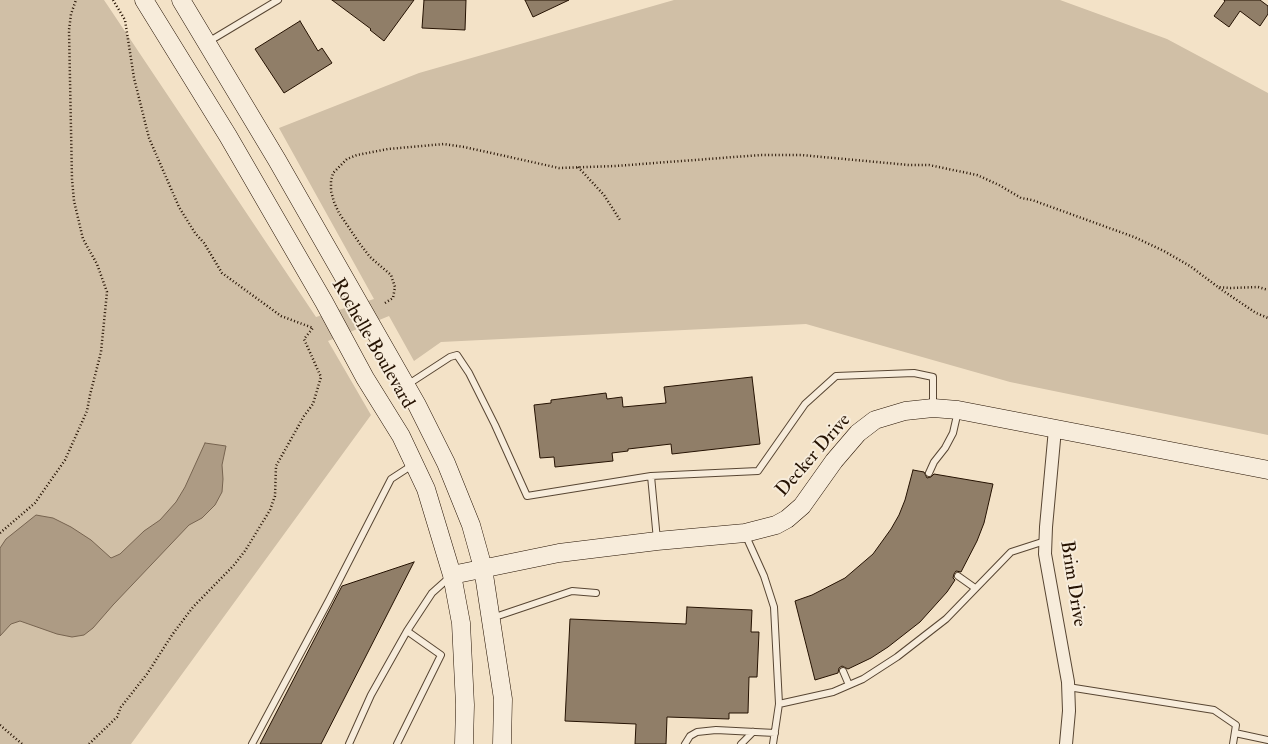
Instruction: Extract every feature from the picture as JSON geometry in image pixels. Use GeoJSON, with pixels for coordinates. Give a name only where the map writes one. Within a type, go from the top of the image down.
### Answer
{"type":"FeatureCollection","features":[{"type":"Feature","properties":{"kind":"main road","name":"Rochelle Boulevard"},"geometry":{"type":"LineString","coordinates":[[144,0],[233,144],[324,302],[365,378],[400,436],[426,489],[452,575],[462,624],[465,705],[464,744]]}},
{"type":"Feature","properties":{"kind":"main road","name":"Rochelle Boulevard"},"geometry":{"type":"LineString","coordinates":[[181,0],[277,160],[406,385],[446,463],[471,525],[483,568],[503,699],[502,744]]}},
{"type":"Feature","properties":{"kind":"main road","name":"Decker Drive"},"geometry":{"type":"LineString","coordinates":[[452,575],[559,553],[745,533],[776,525],[787,519],[802,506],[858,433],[875,420],[905,411],[933,408],[958,410],[1268,470]]}},
{"type":"Feature","properties":{"kind":"street","name":"Brim Drive"},"geometry":{"type":"LineString","coordinates":[[1056,429],[1045,554],[1065,657],[1069,711],[1066,744]]}},
{"type":"Feature","properties":{"kind":"lane"},"geometry":{"type":"LineString","coordinates":[[207,43],[278,0]]}},
{"type":"Feature","properties":{"kind":"lane"},"geometry":{"type":"LineString","coordinates":[[406,385],[450,357],[457,355],[495,425],[527,496],[651,476],[758,471],[805,404],[836,376],[914,373],[933,377],[933,408]]}},
{"type":"Feature","properties":{"kind":"lane"},"geometry":{"type":"LineString","coordinates":[[929,473],[953,433],[958,410]]}},
{"type":"Feature","properties":{"kind":"lane"},"geometry":{"type":"LineString","coordinates":[[252,744],[391,479],[414,464]]}},
{"type":"Feature","properties":{"kind":"lane"},"geometry":{"type":"LineString","coordinates":[[651,476],[657,541]]}},
{"type":"Feature","properties":{"kind":"lane"},"geometry":{"type":"LineString","coordinates":[[745,533],[764,576],[774,607],[779,704],[773,744]]}},
{"type":"Feature","properties":{"kind":"lane"},"geometry":{"type":"LineString","coordinates":[[779,704],[832,692],[863,679],[897,657],[946,619],[1011,552],[1045,541]]}},
{"type":"Feature","properties":{"kind":"lane"},"geometry":{"type":"LineString","coordinates":[[349,744],[371,695],[407,631],[432,593],[452,575]]}},
{"type":"Feature","properties":{"kind":"lane"},"geometry":{"type":"LineString","coordinates":[[958,576],[975,588]]}},
{"type":"Feature","properties":{"kind":"lane"},"geometry":{"type":"LineString","coordinates":[[491,618],[572,591],[596,592]]}},
{"type":"Feature","properties":{"kind":"lane"},"geometry":{"type":"LineString","coordinates":[[396,744],[441,655],[407,631]]}},
{"type":"Feature","properties":{"kind":"lane"},"geometry":{"type":"LineString","coordinates":[[843,671],[848,685]]}},
{"type":"Feature","properties":{"kind":"lane"},"geometry":{"type":"LineString","coordinates":[[1068,687],[1214,710],[1236,725],[1233,744]]}},
{"type":"Feature","properties":{"kind":"lane"},"geometry":{"type":"LineString","coordinates":[[684,744],[690,736],[697,732],[716,730],[775,734]]}},
{"type":"Feature","properties":{"kind":"lane"},"geometry":{"type":"LineString","coordinates":[[741,744],[753,732]]}},
{"type":"Feature","properties":{"kind":"lane"},"geometry":{"type":"LineString","coordinates":[[1235,733],[1268,740]]}},
{"type":"Feature","properties":{"kind":"path"},"geometry":{"type":"LineString","coordinates":[[0,533],[35,503],[65,460],[87,411],[101,352],[107,292],[97,264],[82,239],[74,201],[72,179],[69,30],[70,14],[76,0]]}},
{"type":"Feature","properties":{"kind":"path"},"geometry":{"type":"LineString","coordinates":[[89,744],[117,717],[121,707],[147,674],[193,607],[245,551],[270,510],[275,496],[276,466],[304,416],[313,404],[321,377],[304,339],[313,328],[281,316],[222,273],[204,242],[195,233],[179,207],[149,138],[134,78],[125,20],[113,0]]}},
{"type":"Feature","properties":{"kind":"path"},"geometry":{"type":"LineString","coordinates":[[385,304],[393,298],[395,287],[391,275],[360,244],[334,202],[331,181],[333,173],[347,159],[357,155],[388,149],[444,144],[559,168],[615,166],[761,155],[801,155],[909,165],[929,165],[977,175],[1021,198],[1032,200],[1134,237],[1164,251],[1190,266],[1241,304],[1268,318]]}},
{"type":"Feature","properties":{"kind":"path"},"geometry":{"type":"LineString","coordinates":[[578,167],[604,195],[620,220]]}},
{"type":"Feature","properties":{"kind":"path"},"geometry":{"type":"LineString","coordinates":[[1218,287],[1258,286],[1268,290]]}},
{"type":"Feature","properties":{"kind":"path"},"geometry":{"type":"LineString","coordinates":[[0,725],[22,744]]}},
{"type":"Feature","properties":{"kind":"shaded area"},"geometry":{"type":"Polygon","coordinates":[[[0,0],[104,0],[316,317],[374,299],[279,128],[419,73],[674,0],[1060,0],[1167,39],[1268,93],[1268,435],[1010,382],[806,324],[441,342],[414,361],[389,316],[328,341],[371,415],[131,744],[0,744],[0,0]]]}},
{"type":"Feature","properties":{"kind":"shaded area"},"geometry":{"type":"Polygon","coordinates":[[[205,443],[226,446],[222,465],[222,492],[215,505],[202,518],[189,525],[93,628],[84,635],[72,637],[57,634],[20,621],[11,624],[0,636],[0,548],[6,539],[36,515],[53,518],[71,527],[91,540],[111,558],[120,554],[144,531],[160,520],[176,502],[205,443]]]}},
{"type":"Feature","properties":{"kind":"building"},"geometry":{"type":"Polygon","coordinates":[[[332,0],[414,0],[384,41],[332,0]]]}},
{"type":"Feature","properties":{"kind":"building"},"geometry":{"type":"Polygon","coordinates":[[[424,0],[466,0],[465,30],[422,28],[424,0]]]}},
{"type":"Feature","properties":{"kind":"building"},"geometry":{"type":"Polygon","coordinates":[[[525,0],[569,0],[533,17],[525,0]]]}},
{"type":"Feature","properties":{"kind":"building"},"geometry":{"type":"Polygon","coordinates":[[[1224,0],[1260,0],[1268,6],[1268,14],[1260,26],[1240,11],[1229,27],[1214,16],[1224,0]]]}},
{"type":"Feature","properties":{"kind":"building"},"geometry":{"type":"Polygon","coordinates":[[[300,21],[318,51],[322,48],[332,63],[284,93],[255,49],[300,21]]]}},
{"type":"Feature","properties":{"kind":"building"},"geometry":{"type":"Polygon","coordinates":[[[752,377],[760,444],[672,454],[671,444],[628,449],[628,451],[612,453],[613,461],[555,467],[554,457],[540,458],[534,405],[551,403],[551,400],[606,393],[607,399],[622,397],[623,407],[666,403],[664,387],[752,377]]]}},
{"type":"Feature","properties":{"kind":"building"},"geometry":{"type":"Polygon","coordinates":[[[913,470],[924,472],[927,478],[934,474],[993,484],[984,523],[977,541],[961,572],[956,571],[954,574],[953,578],[955,580],[947,592],[920,622],[871,658],[848,669],[842,666],[839,668],[838,673],[815,680],[795,601],[812,595],[845,578],[873,554],[899,515],[913,470]]]}},
{"type":"Feature","properties":{"kind":"building"},"geometry":{"type":"Polygon","coordinates":[[[414,562],[321,744],[260,744],[342,586],[414,562]]]}},
{"type":"Feature","properties":{"kind":"building"},"geometry":{"type":"Polygon","coordinates":[[[687,607],[752,610],[751,632],[759,632],[757,677],[749,677],[748,713],[729,713],[729,719],[667,717],[666,744],[635,744],[636,724],[565,721],[570,619],[686,624],[687,607]]]}}]}
